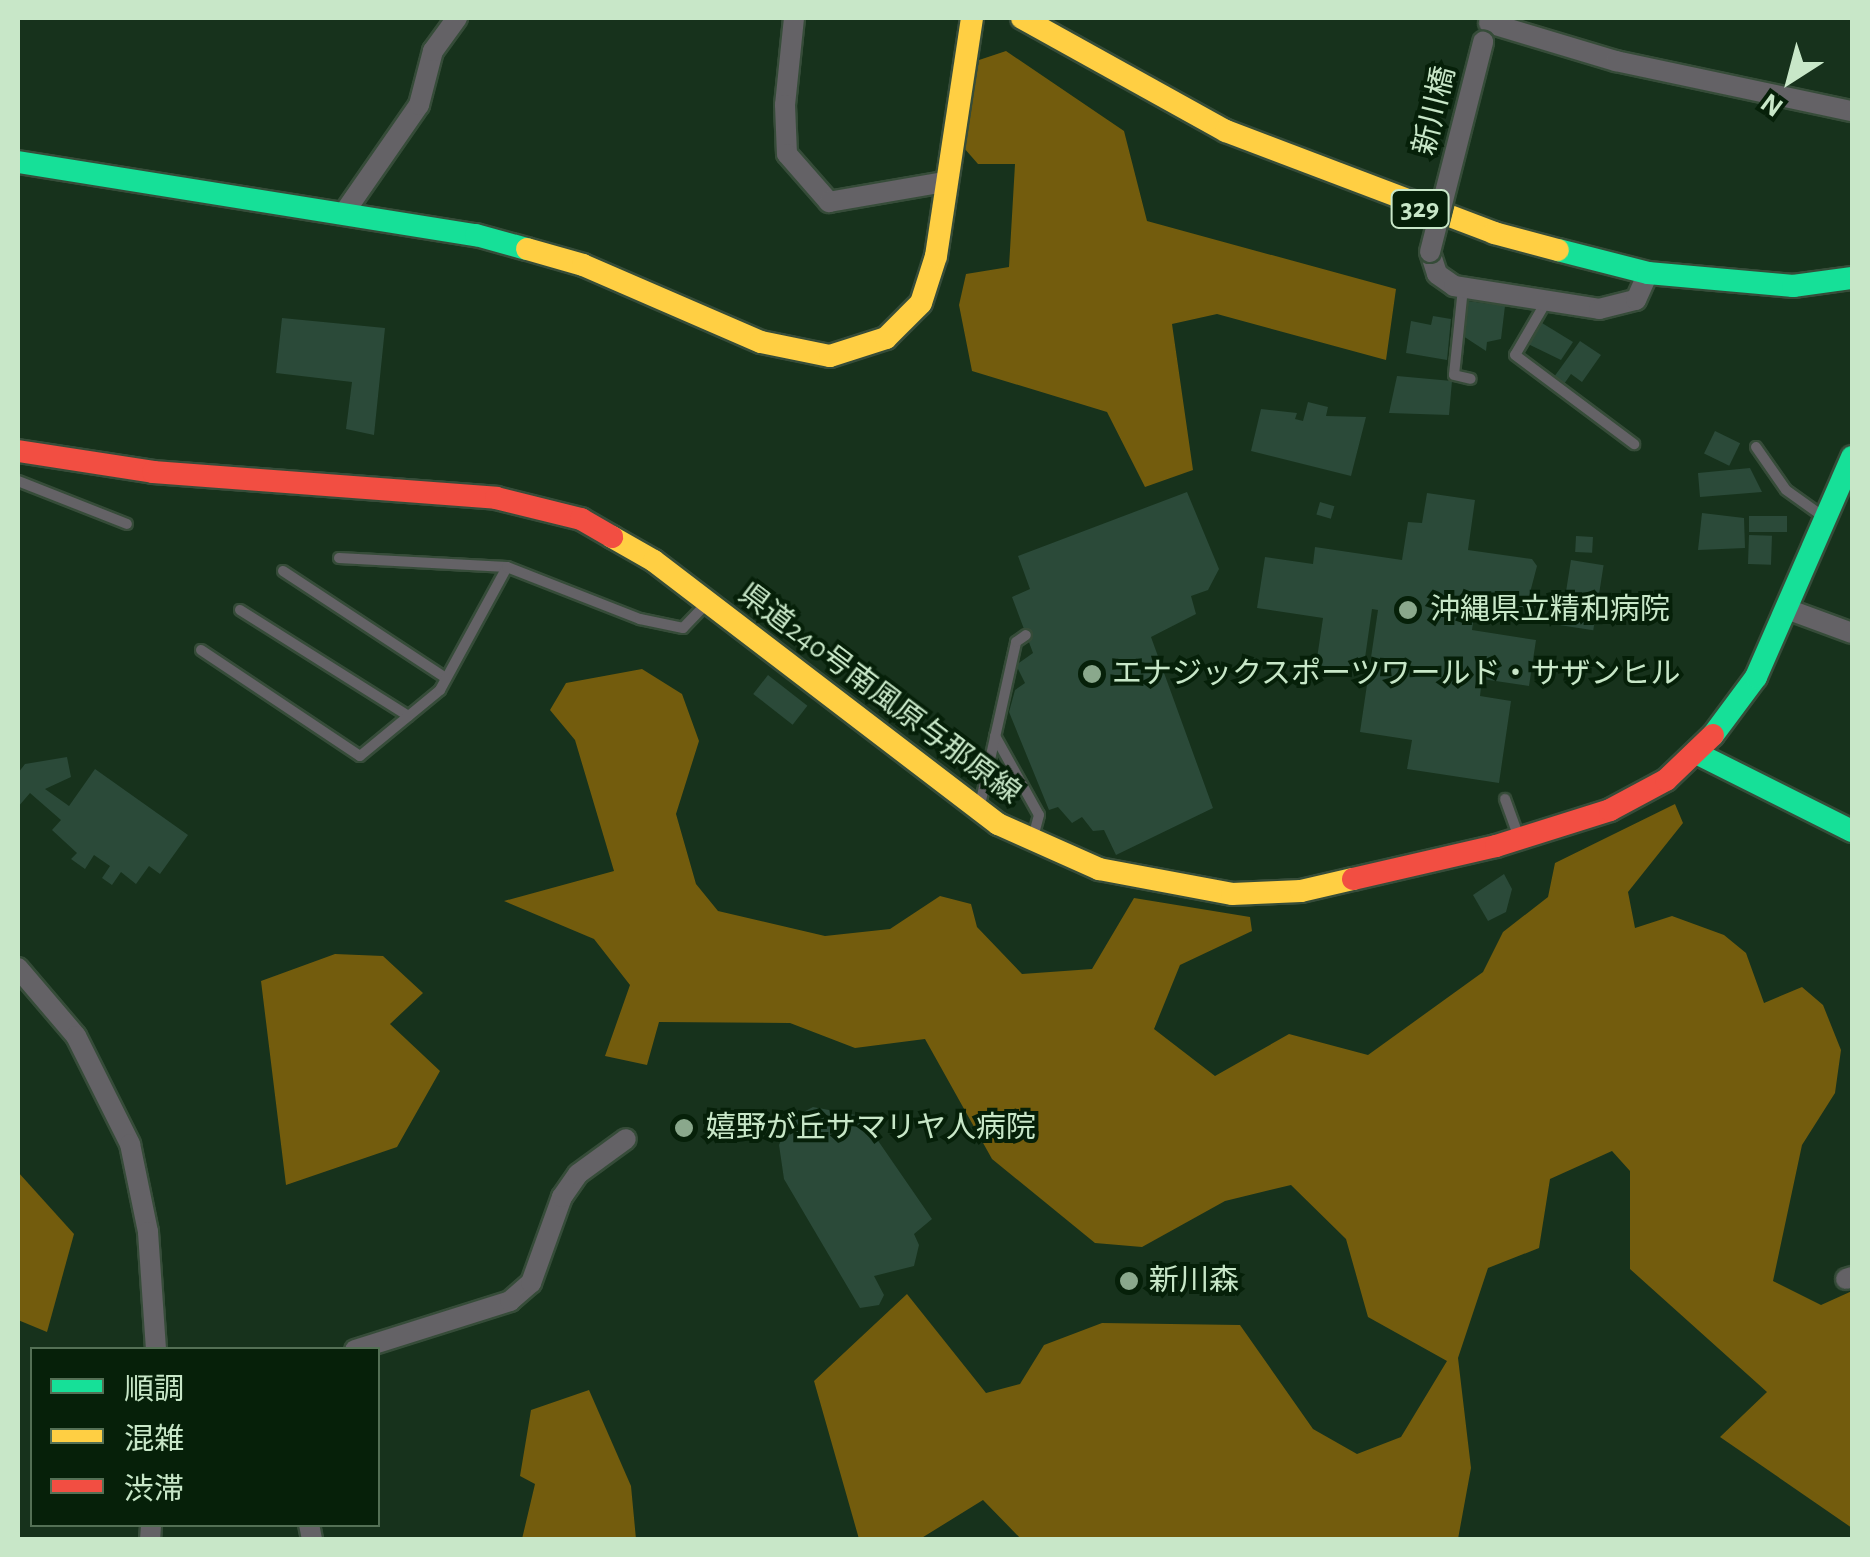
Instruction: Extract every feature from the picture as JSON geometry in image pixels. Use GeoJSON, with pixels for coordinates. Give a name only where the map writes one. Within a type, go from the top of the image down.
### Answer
{"type":"FeatureCollection","features":[{"type":"Feature","properties":{"kind":"main road"},"geometry":{"type":"LineString","coordinates":[[18,162],[346,210],[583,266],[762,342],[830,356],[886,338],[920,303],[936,256],[972,18]]}},
{"type":"Feature","properties":{"kind":"main road","name":"329"},"geometry":{"type":"LineString","coordinates":[[1022,18],[1133,85],[1282,156],[1494,234],[1648,273],[1793,286],[1852,278]]}},
{"type":"Feature","properties":{"kind":"main road","name":"県道240号南風原与那原線"},"geometry":{"type":"LineString","coordinates":[[18,451],[153,472],[526,502],[612,534],[708,602],[978,810],[1031,842],[1156,884],[1250,894],[1375,877],[1520,839],[1610,810],[1666,780],[1698,754],[1756,677],[1822,516],[1852,457]]}},
{"type":"Feature","properties":{"kind":"main road"},"geometry":{"type":"LineString","coordinates":[[1698,754],[1728,764],[1852,831]]}},
{"type":"Feature","properties":{"kind":"street"},"geometry":{"type":"LineString","coordinates":[[346,210],[418,105],[433,51],[458,18]]}},
{"type":"Feature","properties":{"kind":"street"},"geometry":{"type":"LineString","coordinates":[[794,18],[787,154],[829,202],[945,182]]}},
{"type":"Feature","properties":{"kind":"street"},"geometry":{"type":"LineString","coordinates":[[1487,27],[1616,61],[1852,111]]}},
{"type":"Feature","properties":{"kind":"street","name":"新川橋"},"geometry":{"type":"LineString","coordinates":[[1463,288],[1437,274],[1430,252],[1487,27]]}},
{"type":"Feature","properties":{"kind":"street"},"geometry":{"type":"LineString","coordinates":[[1463,288],[1620,308],[1636,300],[1648,273]]}},
{"type":"Feature","properties":{"kind":"street"},"geometry":{"type":"LineString","coordinates":[[1787,609],[1852,633]]}},
{"type":"Feature","properties":{"kind":"street"},"geometry":{"type":"LineString","coordinates":[[18,968],[76,1036],[130,1144],[148,1232],[156,1347]]}},
{"type":"Feature","properties":{"kind":"street"},"geometry":{"type":"LineString","coordinates":[[364,1347],[510,1301],[531,1283],[562,1197],[578,1174],[626,1139]]}},
{"type":"Feature","properties":{"kind":"lane"},"geometry":{"type":"LineString","coordinates":[[1463,288],[1454,375],[1471,379]]}},
{"type":"Feature","properties":{"kind":"lane"},"geometry":{"type":"LineString","coordinates":[[1547,301],[1515,355],[1634,444]]}},
{"type":"Feature","properties":{"kind":"lane"},"geometry":{"type":"LineString","coordinates":[[1756,447],[1786,490],[1822,516]]}},
{"type":"Feature","properties":{"kind":"lane"},"geometry":{"type":"LineString","coordinates":[[18,481],[127,524]]}},
{"type":"Feature","properties":{"kind":"lane"},"geometry":{"type":"LineString","coordinates":[[339,558],[507,567],[640,619],[683,628],[708,602]]}},
{"type":"Feature","properties":{"kind":"lane"},"geometry":{"type":"LineString","coordinates":[[200,650],[360,756],[446,678],[507,567]]}},
{"type":"Feature","properties":{"kind":"lane"},"geometry":{"type":"LineString","coordinates":[[284,571],[446,678]]}},
{"type":"Feature","properties":{"kind":"lane"},"geometry":{"type":"LineString","coordinates":[[240,610],[408,716]]}},
{"type":"Feature","properties":{"kind":"lane"},"geometry":{"type":"LineString","coordinates":[[978,810],[1016,642],[1026,636]]}},
{"type":"Feature","properties":{"kind":"lane"},"geometry":{"type":"LineString","coordinates":[[994,735],[1039,815],[1031,842]]}},
{"type":"Feature","properties":{"kind":"lane"},"geometry":{"type":"LineString","coordinates":[[1505,800],[1520,839]]}},
{"type":"Feature","properties":{"kind":"shaded area"},"geometry":{"type":"Polygon","coordinates":[[[1006,51],[1124,131],[1147,221],[1396,289],[1386,360],[1217,314],[1172,324],[1193,470],[1145,487],[1107,412],[972,371],[959,305],[966,274],[1009,267],[1015,164],[978,164],[964,148],[979,60],[1006,51]]]}},
{"type":"Feature","properties":{"kind":"shaded area"},"geometry":{"type":"Polygon","coordinates":[[[642,669],[682,694],[699,741],[676,814],[696,884],[718,911],[825,936],[890,929],[940,896],[971,904],[977,927],[1022,974],[1092,969],[1134,898],[1250,917],[1252,931],[1180,965],[1154,1029],[1215,1076],[1289,1034],[1368,1055],[1483,972],[1503,932],[1548,897],[1555,863],[1675,804],[1683,823],[1628,892],[1635,928],[1672,916],[1724,935],[1746,953],[1764,1003],[1802,987],[1823,1005],[1841,1050],[1835,1093],[1802,1145],[1773,1281],[1821,1305],[1852,1291],[1852,1528],[1720,1437],[1767,1392],[1630,1269],[1630,1171],[1612,1151],[1550,1179],[1539,1248],[1488,1268],[1458,1358],[1471,1468],[1458,1539],[1021,1539],[983,1500],[920,1539],[859,1539],[814,1381],[907,1294],[986,1393],[1020,1384],[1044,1345],[1102,1323],[1240,1325],[1313,1429],[1357,1454],[1401,1437],[1447,1361],[1368,1317],[1346,1239],[1291,1185],[1225,1201],[1142,1247],[1095,1243],[992,1159],[925,1039],[855,1048],[790,1023],[659,1022],[647,1065],[605,1056],[630,985],[594,939],[504,901],[614,871],[575,740],[550,710],[566,683],[642,669]]]}},
{"type":"Feature","properties":{"kind":"shaded area"},"geometry":{"type":"Polygon","coordinates":[[[335,954],[383,956],[423,993],[390,1024],[440,1071],[397,1147],[286,1185],[261,981],[335,954]]]}},
{"type":"Feature","properties":{"kind":"shaded area"},"geometry":{"type":"Polygon","coordinates":[[[18,1172],[74,1234],[47,1332],[18,1320],[18,1172]]]}},
{"type":"Feature","properties":{"kind":"shaded area"},"geometry":{"type":"Polygon","coordinates":[[[589,1390],[631,1486],[636,1539],[522,1539],[535,1484],[520,1476],[531,1410],[589,1390]]]}},
{"type":"Feature","properties":{"kind":"building"},"geometry":{"type":"Polygon","coordinates":[[[1468,301],[1505,306],[1501,339],[1487,342],[1486,351],[1463,336],[1468,301]]]}},
{"type":"Feature","properties":{"kind":"building"},"geometry":{"type":"Polygon","coordinates":[[[1433,316],[1451,319],[1447,360],[1406,353],[1411,321],[1431,325],[1433,316]]]}},
{"type":"Feature","properties":{"kind":"building"},"geometry":{"type":"Polygon","coordinates":[[[282,318],[385,328],[374,435],[346,429],[352,382],[276,373],[282,318]]]}},
{"type":"Feature","properties":{"kind":"building"},"geometry":{"type":"Polygon","coordinates":[[[1542,323],[1573,342],[1561,360],[1528,344],[1542,323]]]}},
{"type":"Feature","properties":{"kind":"building"},"geometry":{"type":"Polygon","coordinates":[[[1580,341],[1601,355],[1582,382],[1571,374],[1564,384],[1554,377],[1580,341]]]}},
{"type":"Feature","properties":{"kind":"building"},"geometry":{"type":"Polygon","coordinates":[[[1397,376],[1452,381],[1449,415],[1389,413],[1397,376]]]}},
{"type":"Feature","properties":{"kind":"building"},"geometry":{"type":"Polygon","coordinates":[[[1308,402],[1328,407],[1326,416],[1366,417],[1351,476],[1251,451],[1261,409],[1297,413],[1295,419],[1303,421],[1308,402]]]}},
{"type":"Feature","properties":{"kind":"building"},"geometry":{"type":"Polygon","coordinates":[[[1715,431],[1740,443],[1729,466],[1704,453],[1715,431]]]}},
{"type":"Feature","properties":{"kind":"building"},"geometry":{"type":"Polygon","coordinates":[[[1750,468],[1762,492],[1700,497],[1698,473],[1750,468]]]}},
{"type":"Feature","properties":{"kind":"building","name":"エナジックスポーツワールド・サザンヒル"},"geometry":{"type":"Polygon","coordinates":[[[1187,492],[1219,569],[1208,590],[1191,596],[1196,614],[1151,637],[1213,808],[1116,855],[1104,830],[1093,831],[1082,817],[1072,823],[1058,807],[1049,810],[1009,712],[1015,690],[1025,683],[1016,665],[1033,653],[1012,597],[1030,589],[1018,556],[1187,492]]]}},
{"type":"Feature","properties":{"kind":"building"},"geometry":{"type":"Polygon","coordinates":[[[1427,493],[1475,500],[1468,550],[1532,559],[1537,566],[1526,608],[1476,600],[1472,630],[1536,640],[1529,686],[1482,679],[1480,696],[1511,701],[1499,783],[1407,769],[1412,740],[1360,732],[1378,610],[1372,609],[1363,672],[1316,665],[1323,618],[1257,608],[1265,557],[1313,564],[1315,547],[1402,560],[1408,522],[1422,523],[1427,493]]]}},
{"type":"Feature","properties":{"kind":"building"},"geometry":{"type":"Polygon","coordinates":[[[1320,502],[1334,506],[1331,519],[1316,514],[1320,502]]]}},
{"type":"Feature","properties":{"kind":"building"},"geometry":{"type":"Polygon","coordinates":[[[1702,513],[1744,518],[1745,548],[1698,550],[1702,513]]]}},
{"type":"Feature","properties":{"kind":"building"},"geometry":{"type":"Polygon","coordinates":[[[1749,516],[1787,516],[1787,532],[1749,532],[1749,516]]]}},
{"type":"Feature","properties":{"kind":"building"},"geometry":{"type":"Polygon","coordinates":[[[1749,535],[1772,536],[1771,565],[1748,564],[1749,535]]]}},
{"type":"Feature","properties":{"kind":"building"},"geometry":{"type":"Polygon","coordinates":[[[1576,536],[1593,537],[1592,553],[1575,552],[1576,536]]]}},
{"type":"Feature","properties":{"kind":"building"},"geometry":{"type":"Polygon","coordinates":[[[1571,560],[1604,565],[1593,630],[1561,625],[1571,560]]]}},
{"type":"Feature","properties":{"kind":"building"},"geometry":{"type":"Polygon","coordinates":[[[768,675],[807,706],[793,725],[753,694],[768,675]]]}},
{"type":"Feature","properties":{"kind":"building"},"geometry":{"type":"Polygon","coordinates":[[[67,757],[71,777],[45,789],[69,806],[95,769],[188,835],[160,874],[149,866],[136,884],[121,872],[112,885],[102,878],[110,866],[94,855],[85,869],[71,859],[77,853],[52,830],[61,820],[30,793],[18,807],[18,773],[25,764],[67,757]]]}},
{"type":"Feature","properties":{"kind":"building"},"geometry":{"type":"Polygon","coordinates":[[[1504,874],[1512,889],[1506,912],[1488,921],[1473,895],[1504,874]]]}},
{"type":"Feature","properties":{"kind":"building"},"geometry":{"type":"Polygon","coordinates":[[[813,1107],[861,1116],[932,1219],[914,1234],[919,1245],[914,1266],[874,1276],[884,1295],[879,1305],[860,1308],[784,1179],[779,1145],[790,1119],[813,1107]]]}},
{"type":"Feature","properties":{"kind":"traffic: fast"},"geometry":{"type":"LineString","coordinates":[[18,162],[476,235],[527,249]]}},
{"type":"Feature","properties":{"kind":"traffic: fast"},"geometry":{"type":"LineString","coordinates":[[1558,250],[1648,273],[1793,286],[1852,278]]}},
{"type":"Feature","properties":{"kind":"traffic: fast"},"geometry":{"type":"LineString","coordinates":[[1713,735],[1756,677],[1852,457]]}},
{"type":"Feature","properties":{"kind":"traffic: fast"},"geometry":{"type":"LineString","coordinates":[[1698,754],[1852,831]]}},
{"type":"Feature","properties":{"kind":"traffic: slow"},"geometry":{"type":"LineString","coordinates":[[527,249],[583,265],[761,342],[830,356],[886,338],[921,303],[936,256],[972,18]]}},
{"type":"Feature","properties":{"kind":"traffic: slow"},"geometry":{"type":"LineString","coordinates":[[1022,18],[1226,131],[1494,233],[1558,250]]}},
{"type":"Feature","properties":{"kind":"traffic: slow"},"geometry":{"type":"LineString","coordinates":[[612,537],[654,561],[998,824],[1099,869],[1232,894],[1301,891],[1353,879]]}},
{"type":"Feature","properties":{"kind":"traffic: jam"},"geometry":{"type":"LineString","coordinates":[[18,451],[153,472],[496,498],[581,519],[612,537]]}},
{"type":"Feature","properties":{"kind":"traffic: jam"},"geometry":{"type":"LineString","coordinates":[[1353,879],[1496,846],[1610,810],[1666,780],[1713,735]]}},
{"type":"Feature","properties":{"kind":"place","name":"沖縄県立精和病院"},"geometry":{"type":"Point","coordinates":[1408,610]}},
{"type":"Feature","properties":{"kind":"place","name":"エナジックスポーツワールド・サザンヒル"},"geometry":{"type":"Point","coordinates":[1092,674]}},
{"type":"Feature","properties":{"kind":"place","name":"嬉野が丘サマリヤ人病院"},"geometry":{"type":"Point","coordinates":[684,1128]}},
{"type":"Feature","properties":{"kind":"place","name":"新川森"},"geometry":{"type":"Point","coordinates":[1129,1281]}}]}
